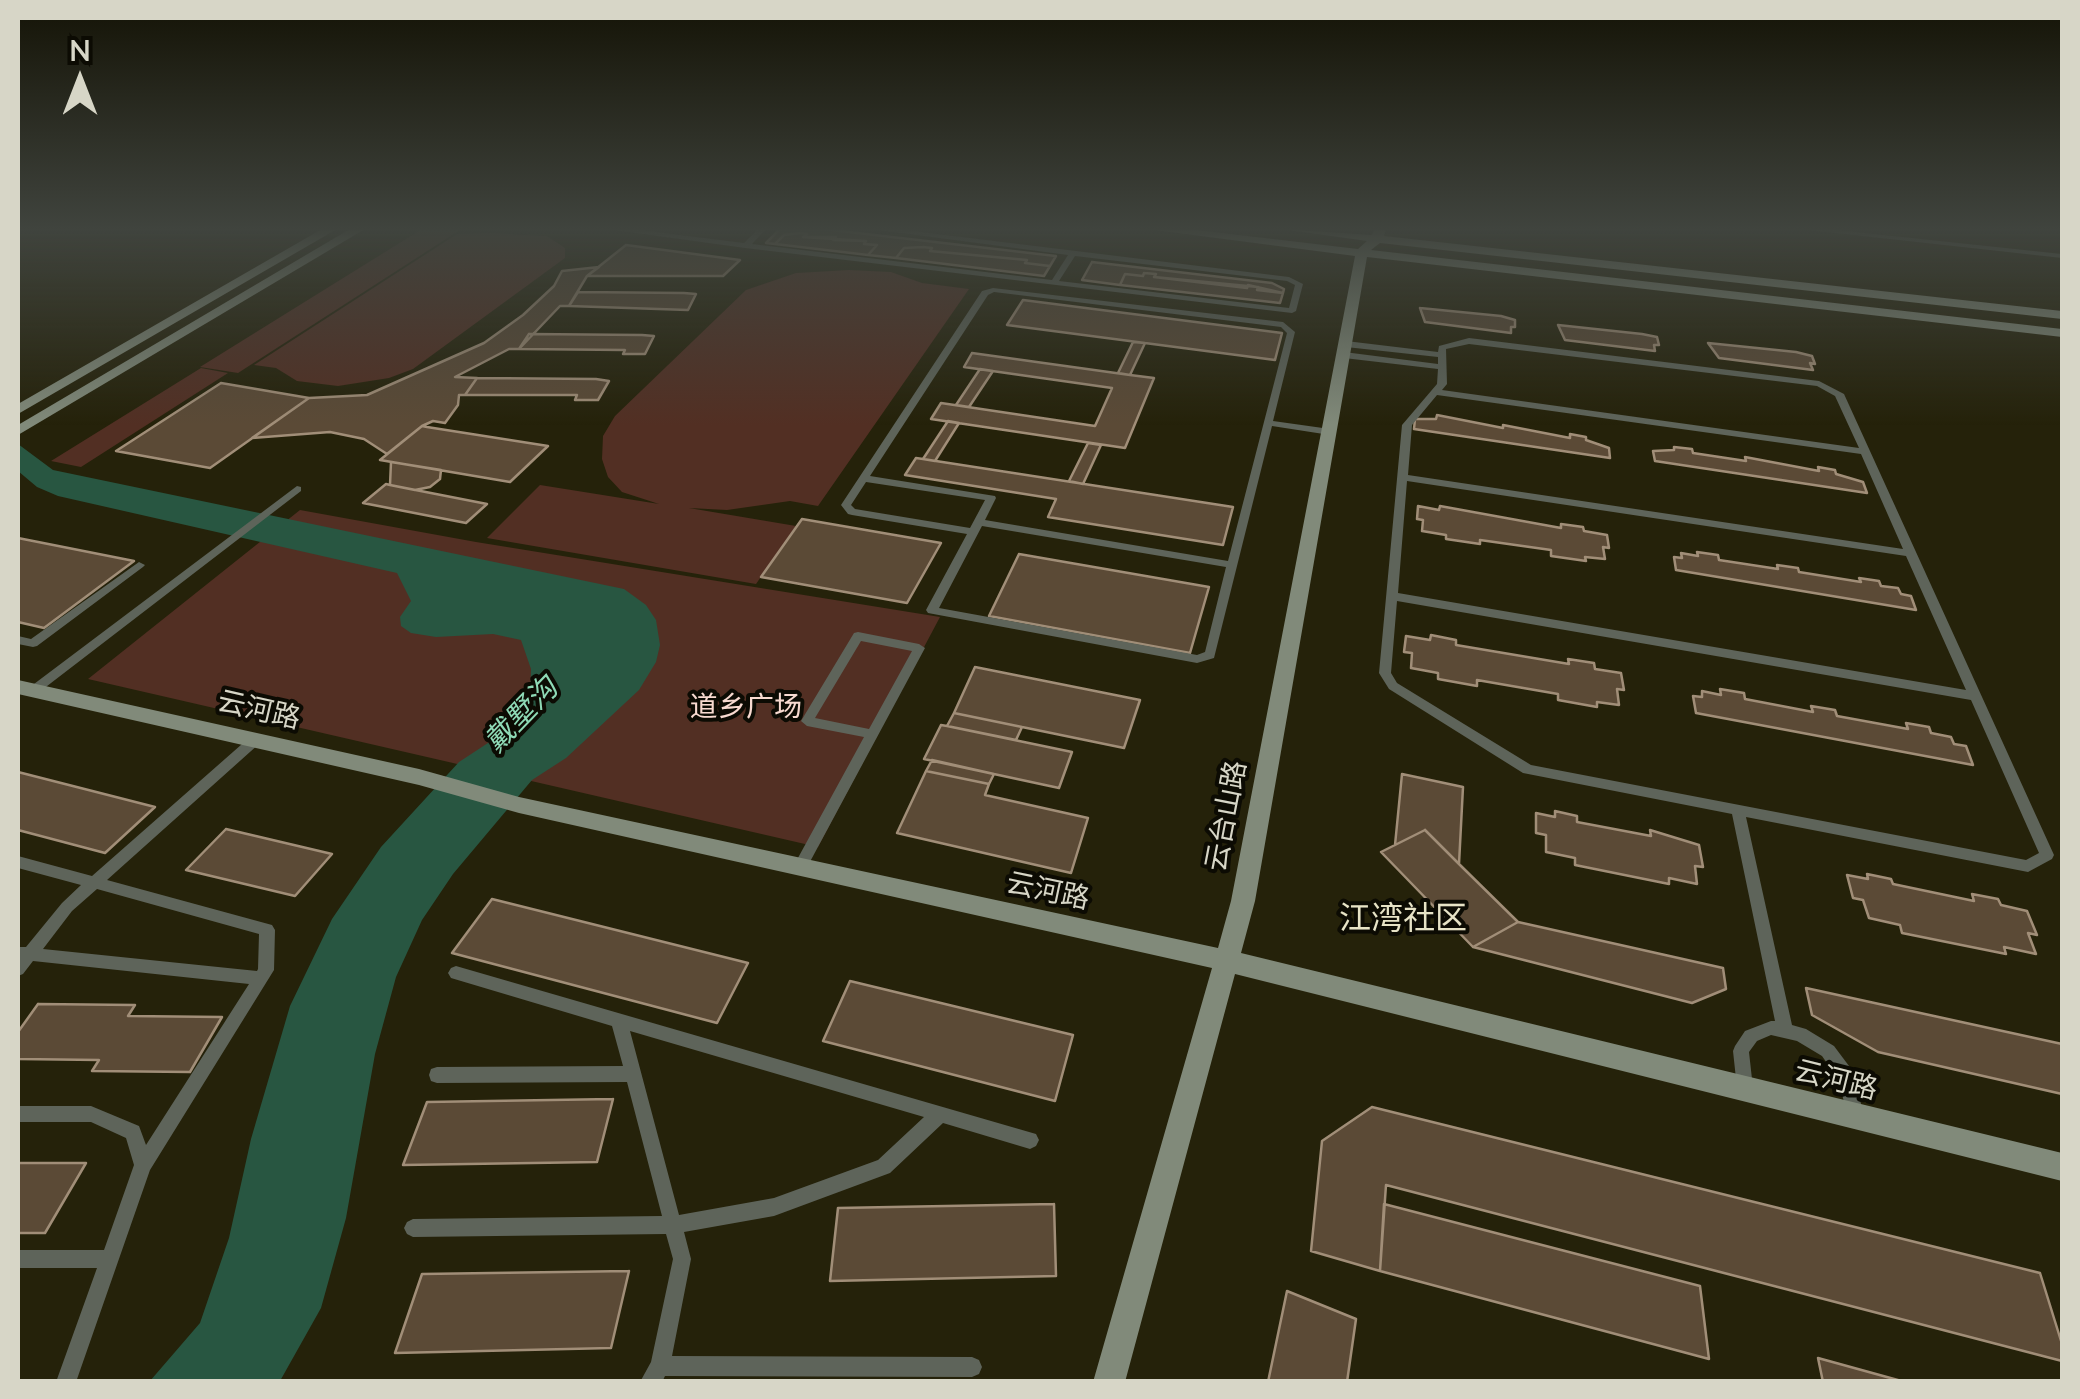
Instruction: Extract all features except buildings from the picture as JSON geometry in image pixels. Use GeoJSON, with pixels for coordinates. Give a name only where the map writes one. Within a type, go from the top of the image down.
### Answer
{"type":"FeatureCollection","features":[{"type":"Feature","properties":{"kind":"street"},"geometry":{"type":"LineString","coordinates":[[18,410],[219,294]]}},
{"type":"Feature","properties":{"kind":"street"},"geometry":{"type":"LineString","coordinates":[[18,431],[250,294]]}},
{"type":"Feature","properties":{"kind":"street","name":"云台山路"},"geometry":{"type":"LineString","coordinates":[[1110,1382],[1228,961],[1290,658],[1345,349],[1359,294]]}},
{"type":"Feature","properties":{"kind":"street"},"geometry":{"type":"LineString","coordinates":[[1775,294],[2062,333]]}},
{"type":"Feature","properties":{"kind":"street"},"geometry":{"type":"LineString","coordinates":[[1865,294],[2062,316]]}},
{"type":"Feature","properties":{"kind":"street","name":"云河路"},"geometry":{"type":"LineString","coordinates":[[26,688],[419,777],[519,806],[1228,961],[2062,1166]]}},
{"type":"Feature","properties":{"kind":"lane"},"geometry":{"type":"LineString","coordinates":[[984,294],[846,505],[852,512],[1232,565]]}},
{"type":"Feature","properties":{"kind":"lane"},"geometry":{"type":"LineString","coordinates":[[864,478],[991,498],[932,610],[1197,659],[1210,655],[1291,332],[1283,325],[1029,294]]}},
{"type":"Feature","properties":{"kind":"lane"},"geometry":{"type":"LineString","coordinates":[[1155,294],[1292,311],[1296,294]]}},
{"type":"Feature","properties":{"kind":"lane"},"geometry":{"type":"LineString","coordinates":[[1468,341],[1819,384],[1839,394],[2047,855],[2028,866],[1528,769],[1392,686],[1385,672],[1407,425],[1435,392],[1442,384],[1442,348],[1452,342],[1468,341]]}},
{"type":"Feature","properties":{"kind":"lane"},"geometry":{"type":"LineString","coordinates":[[1345,349],[1442,361]]}},
{"type":"Feature","properties":{"kind":"lane"},"geometry":{"type":"LineString","coordinates":[[1435,392],[1865,452]]}},
{"type":"Feature","properties":{"kind":"lane"},"geometry":{"type":"LineString","coordinates":[[1268,423],[1330,432]]}},
{"type":"Feature","properties":{"kind":"lane"},"geometry":{"type":"LineString","coordinates":[[1402,478],[1911,554]]}},
{"type":"Feature","properties":{"kind":"lane"},"geometry":{"type":"LineString","coordinates":[[26,688],[297,488]]}},
{"type":"Feature","properties":{"kind":"lane"},"geometry":{"type":"LineString","coordinates":[[18,640],[34,643],[139,565]]}},
{"type":"Feature","properties":{"kind":"lane"},"geometry":{"type":"LineString","coordinates":[[1392,596],[1975,696]]}},
{"type":"Feature","properties":{"kind":"lane"},"geometry":{"type":"LineString","coordinates":[[800,868],[919,648],[858,636],[807,721],[870,734]]}},
{"type":"Feature","properties":{"kind":"lane"},"geometry":{"type":"LineString","coordinates":[[18,969],[23,954],[67,907],[256,740]]}},
{"type":"Feature","properties":{"kind":"lane"},"geometry":{"type":"LineString","coordinates":[[1738,811],[1785,1031]]}},
{"type":"Feature","properties":{"kind":"lane"},"geometry":{"type":"LineString","coordinates":[[18,862],[267,930],[266,970],[143,1165],[66,1382]]}},
{"type":"Feature","properties":{"kind":"lane"},"geometry":{"type":"LineString","coordinates":[[23,954],[261,978]]}},
{"type":"Feature","properties":{"kind":"lane"},"geometry":{"type":"LineString","coordinates":[[456,972],[1030,1140]]}},
{"type":"Feature","properties":{"kind":"lane"},"geometry":{"type":"LineString","coordinates":[[619,1020],[682,1259],[655,1374],[972,1367]]}},
{"type":"Feature","properties":{"kind":"lane"},"geometry":{"type":"LineString","coordinates":[[1745,1088],[1741,1051],[1751,1036],[1771,1028],[1800,1034],[1828,1052],[1846,1076],[1855,1116]]}},
{"type":"Feature","properties":{"kind":"lane"},"geometry":{"type":"LineString","coordinates":[[438,1075],[633,1074]]}},
{"type":"Feature","properties":{"kind":"lane"},"geometry":{"type":"LineString","coordinates":[[18,1114],[91,1114],[134,1132],[143,1165]]}},
{"type":"Feature","properties":{"kind":"lane"},"geometry":{"type":"LineString","coordinates":[[413,1228],[673,1225],[774,1207],[884,1167],[940,1114]]}},
{"type":"Feature","properties":{"kind":"lane"},"geometry":{"type":"LineString","coordinates":[[18,1259],[110,1259]]}},
{"type":"Feature","properties":{"kind":"green space"},"geometry":{"type":"Polygon","coordinates":[[[317,294],[360,294],[238,373],[200,367],[317,294]]]}},
{"type":"Feature","properties":{"kind":"green space"},"geometry":{"type":"Polygon","coordinates":[[[364,294],[515,294],[413,369],[389,378],[338,386],[297,381],[276,368],[254,365],[364,294]]]}},
{"type":"Feature","properties":{"kind":"green space"},"geometry":{"type":"Polygon","coordinates":[[[742,294],[965,294],[818,506],[790,501],[727,510],[689,508],[796,526],[756,584],[487,538],[540,485],[659,504],[622,492],[608,477],[602,459],[603,436],[615,416],[742,294]]]}},
{"type":"Feature","properties":{"kind":"green space"},"geometry":{"type":"Polygon","coordinates":[[[201,368],[228,373],[81,467],[51,461],[201,368]]]}},
{"type":"Feature","properties":{"kind":"green space","name":"道乡广场"},"geometry":{"type":"Polygon","coordinates":[[[300,510],[940,617],[818,847],[88,679],[300,510]]]}},
{"type":"Feature","properties":{"kind":"shaded area"},"geometry":{"type":"Polygon","coordinates":[[[18,444],[53,470],[624,589],[646,605],[656,620],[660,645],[656,662],[639,690],[566,758],[532,780],[453,874],[422,920],[396,977],[375,1054],[346,1218],[321,1308],[280,1381],[150,1381],[200,1323],[229,1238],[251,1139],[290,1006],[332,919],[381,847],[459,762],[520,722],[530,705],[531,669],[521,640],[493,634],[436,637],[411,633],[401,626],[400,617],[411,601],[397,573],[58,496],[37,487],[18,471],[18,444]]]}},
{"type":"Feature","properties":{"kind":"district","name":"江湾社区"},"geometry":{"type":"Point","coordinates":[1403,919]}},
{"type":"Feature","properties":{"kind":"water label","name":"戴墅沟"},"geometry":{"type":"Point","coordinates":[521,715]}}]}
